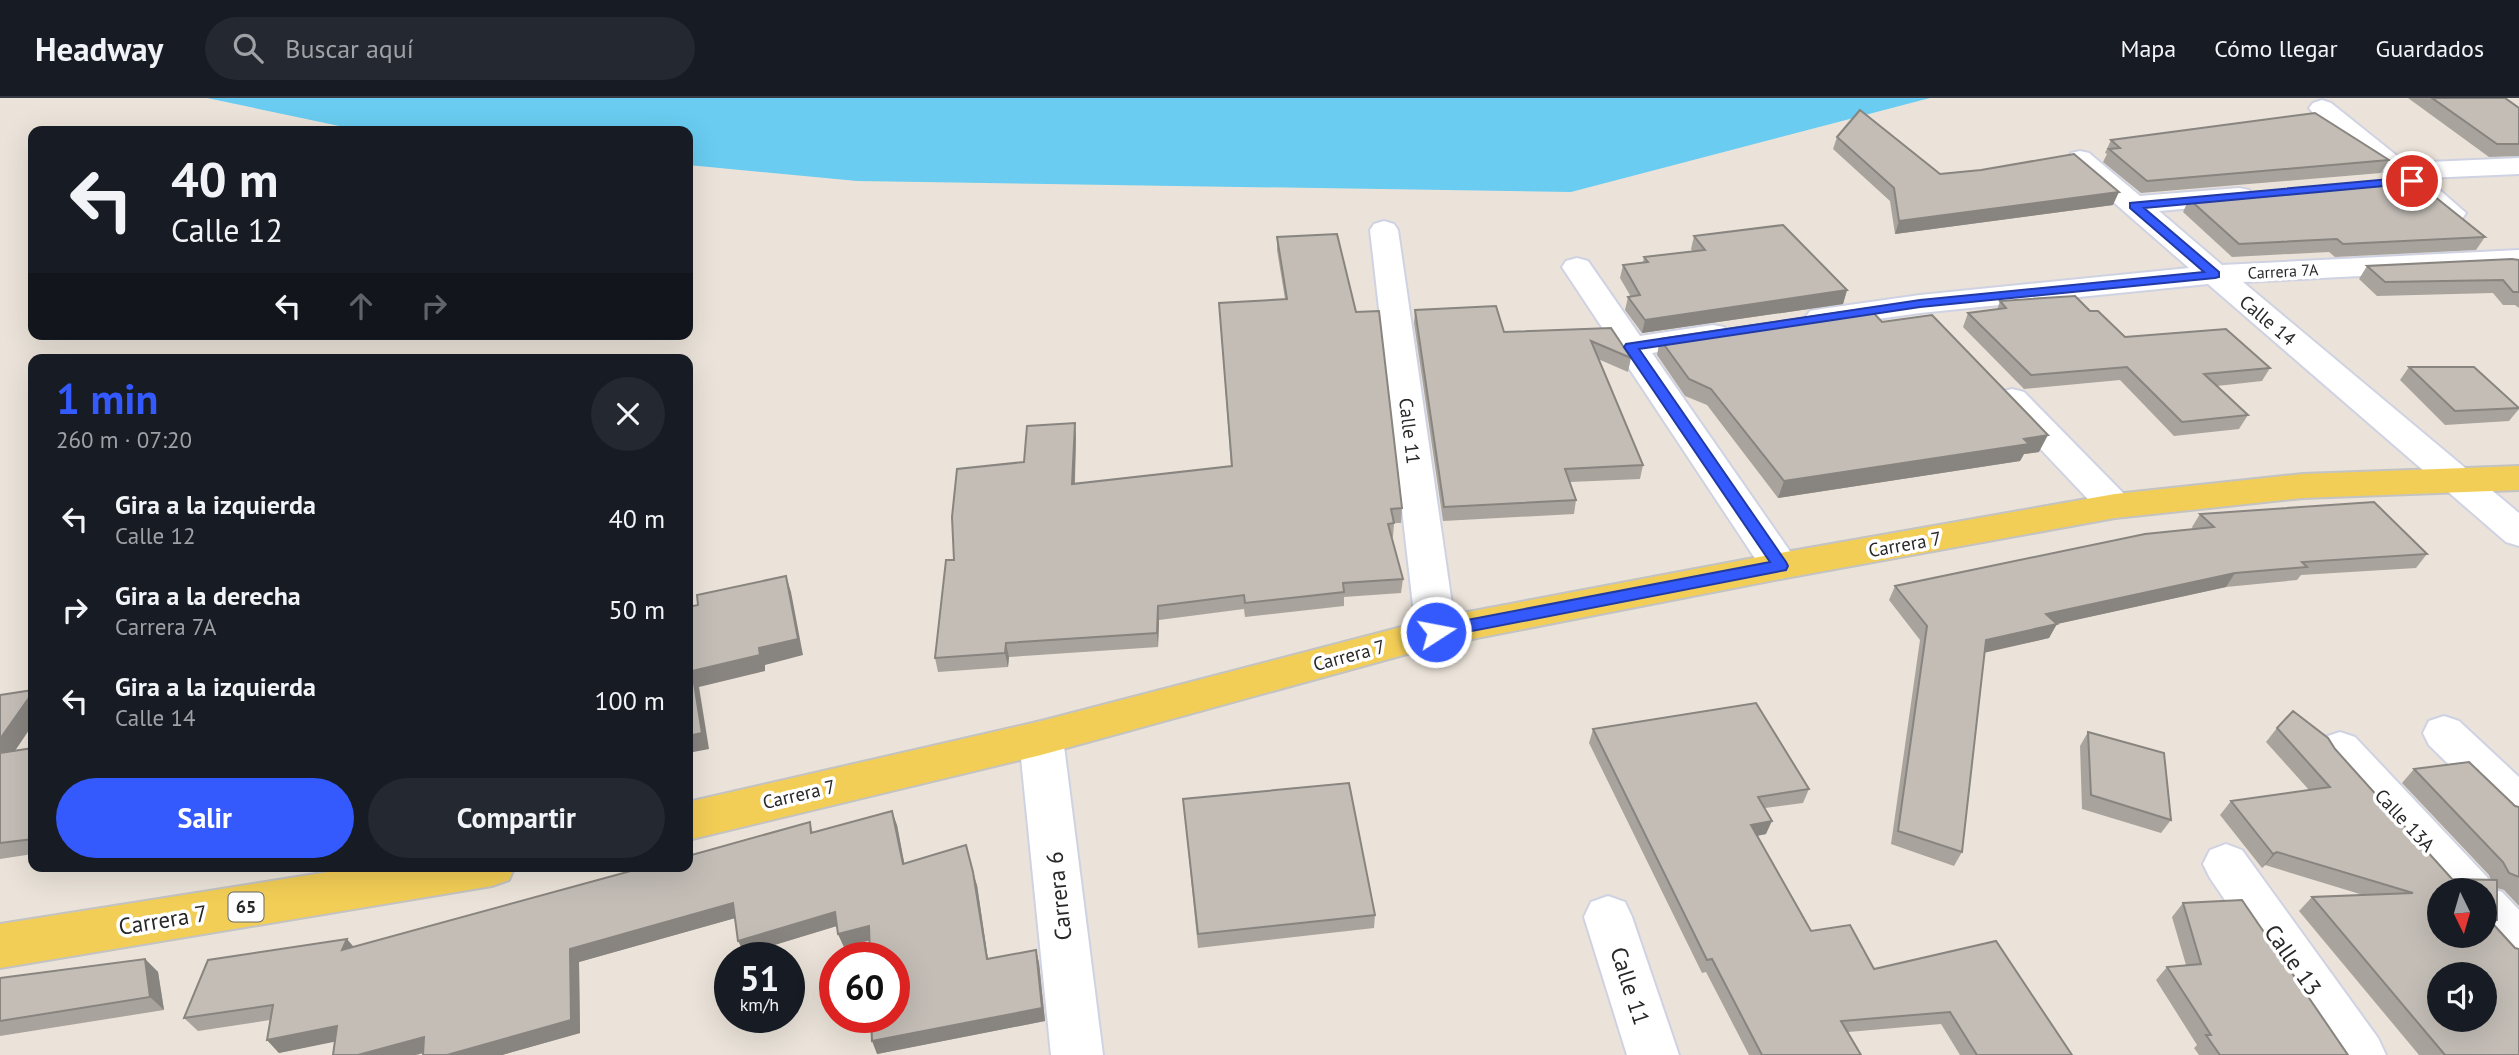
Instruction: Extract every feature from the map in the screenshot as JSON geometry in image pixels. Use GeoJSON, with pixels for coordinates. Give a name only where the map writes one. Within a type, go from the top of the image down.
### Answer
{"type":"FeatureCollection","features":[{"type":"Feature","properties":{"kind":"main road","name":"Carrera 7"},"geometry":{"type":"LineString","coordinates":[[693,820],[1041,738],[1436,632],[1780,566],[2115,506],[2302,486],[2519,478]]}},
{"type":"Feature","properties":{"kind":"main road","name":"Carrera 7"},"geometry":{"type":"LineString","coordinates":[[0,946],[455,872]]}},
{"type":"Feature","properties":{"kind":"street"},"geometry":{"type":"LineString","coordinates":[[2322,108],[2516,262]]}},
{"type":"Feature","properties":{"kind":"street","name":"Calle 14"},"geometry":{"type":"LineString","coordinates":[[2080,159],[2519,533]]}},
{"type":"Feature","properties":{"kind":"street"},"geometry":{"type":"LineString","coordinates":[[2370,184],[2405,176],[2519,166]]}},
{"type":"Feature","properties":{"kind":"street"},"geometry":{"type":"LineString","coordinates":[[2134,205],[2259,194]]}},
{"type":"Feature","properties":{"kind":"street","name":"Calle 11"},"geometry":{"type":"LineString","coordinates":[[1384,230],[1436,632]]}},
{"type":"Feature","properties":{"kind":"street","name":"Carrera 7A"},"geometry":{"type":"LineString","coordinates":[[1796,322],[1920,304],[2215,274],[2516,262]]}},
{"type":"Feature","properties":{"kind":"street"},"geometry":{"type":"LineString","coordinates":[[1577,267],[1780,566]]}},
{"type":"Feature","properties":{"kind":"street"},"geometry":{"type":"LineString","coordinates":[[1920,304],[1948,333]]}},
{"type":"Feature","properties":{"kind":"street"},"geometry":{"type":"LineString","coordinates":[[1631,347],[1741,330]]}},
{"type":"Feature","properties":{"kind":"street"},"geometry":{"type":"LineString","coordinates":[[1994,381],[2115,506]]}},
{"type":"Feature","properties":{"kind":"street"},"geometry":{"type":"LineString","coordinates":[[2444,733],[2519,805]]}},
{"type":"Feature","properties":{"kind":"street","name":"Carrera 6"},"geometry":{"type":"LineString","coordinates":[[1041,738],[1077,1055]]}},
{"type":"Feature","properties":{"kind":"street","name":"Calle 13A"},"geometry":{"type":"LineString","coordinates":[[2340,749],[2458,878]]}},
{"type":"Feature","properties":{"kind":"street","name":"Calle 13"},"geometry":{"type":"LineString","coordinates":[[2226,864],[2360,1055]]}},
{"type":"Feature","properties":{"kind":"street","name":"Calle 11"},"geometry":{"type":"LineString","coordinates":[[1608,917],[1653,1055]]}},
{"type":"Feature","properties":{"kind":"street"},"geometry":{"type":"LineString","coordinates":[[2497,920],[2519,944]]}},
{"type":"Feature","properties":{"kind":"water"},"geometry":{"type":"Polygon","coordinates":[[[207,98],[1930,98],[1571,192],[857,181],[693,165],[693,126],[339,126],[207,98]]]}},
{"type":"Feature","properties":{"kind":"building"},"geometry":{"type":"Polygon","coordinates":[[[2432,98],[2505,98],[2519,108],[2519,144],[2497,144],[2432,98]]]}},
{"type":"Feature","properties":{"kind":"building"},"geometry":{"type":"Polygon","coordinates":[[[1860,110],[1940,174],[2074,154],[2119,192],[1899,221],[1894,188],[1837,137],[1860,110]]]}},
{"type":"Feature","properties":{"kind":"building"},"geometry":{"type":"Polygon","coordinates":[[[2315,113],[2389,160],[2147,181],[2109,149],[2120,148],[2111,140],[2315,113]]]}},
{"type":"Feature","properties":{"kind":"building"},"geometry":{"type":"Polygon","coordinates":[[[2414,180],[2485,237],[2343,244],[2337,239],[2239,244],[2189,199],[2414,180]]]}},
{"type":"Feature","properties":{"kind":"building"},"geometry":{"type":"Polygon","coordinates":[[[1783,225],[1847,290],[1645,320],[1628,297],[1640,295],[1623,265],[1648,262],[1644,257],[1705,250],[1694,236],[1783,225]]]}},
{"type":"Feature","properties":{"kind":"building"},"geometry":{"type":"Polygon","coordinates":[[[1337,234],[1356,312],[1379,311],[1402,508],[1391,509],[1394,523],[1388,524],[1403,579],[1343,583],[1344,592],[1245,603],[1244,595],[1158,606],[1157,633],[1006,643],[1005,653],[935,658],[946,560],[954,560],[952,517],[957,469],[1024,462],[1027,426],[1075,423],[1072,484],[1232,466],[1219,303],[1287,299],[1277,237],[1337,234]]]}},
{"type":"Feature","properties":{"kind":"building"},"geometry":{"type":"Polygon","coordinates":[[[2519,260],[2519,292],[2513,292],[2503,280],[2385,282],[2367,266],[2519,260]]]}},
{"type":"Feature","properties":{"kind":"building"},"geometry":{"type":"Polygon","coordinates":[[[2075,296],[2090,311],[2098,311],[2125,337],[2226,329],[2270,368],[2204,374],[2248,415],[2182,422],[2127,367],[2031,375],[1968,313],[2006,308],[2000,301],[2075,296]]]}},
{"type":"Feature","properties":{"kind":"building"},"geometry":{"type":"Polygon","coordinates":[[[1496,306],[1504,332],[1611,328],[1631,358],[1591,341],[1643,465],[1565,469],[1576,500],[1444,507],[1415,310],[1496,306]]]}},
{"type":"Feature","properties":{"kind":"building"},"geometry":{"type":"Polygon","coordinates":[[[1869,308],[1882,322],[1932,315],[2048,435],[2024,439],[2029,444],[1784,481],[1711,389],[1689,379],[1660,339],[1869,308]]]}},
{"type":"Feature","properties":{"kind":"building"},"geometry":{"type":"Polygon","coordinates":[[[2409,367],[2474,367],[2519,408],[2455,411],[2409,367]]]}},
{"type":"Feature","properties":{"kind":"building"},"geometry":{"type":"Polygon","coordinates":[[[2374,502],[2427,554],[2302,562],[2307,567],[2235,573],[2046,614],[2057,624],[1986,640],[1962,852],[1898,831],[1927,626],[1895,586],[2145,534],[2214,527],[2200,514],[2374,502]]]}},
{"type":"Feature","properties":{"kind":"building"},"geometry":{"type":"Polygon","coordinates":[[[786,576],[798,639],[759,648],[760,655],[693,671],[693,606],[698,605],[697,595],[786,576]]]}},
{"type":"Feature","properties":{"kind":"building"},"geometry":{"type":"Polygon","coordinates":[[[693,677],[702,733],[693,735],[693,677]]]}},
{"type":"Feature","properties":{"kind":"building"},"geometry":{"type":"Polygon","coordinates":[[[28,691],[28,699],[0,739],[0,695],[28,691]]]}},
{"type":"Feature","properties":{"kind":"building"},"geometry":{"type":"Polygon","coordinates":[[[1756,703],[1809,789],[1758,797],[1772,821],[1751,825],[1811,931],[1850,925],[1874,969],[1996,941],[2072,1055],[1977,1055],[1950,1012],[1841,1021],[1861,1055],[1762,1055],[1712,959],[1707,960],[1593,729],[1756,703]]]}},
{"type":"Feature","properties":{"kind":"building"},"geometry":{"type":"Polygon","coordinates":[[[2293,711],[2328,738],[2451,878],[2427,878],[2427,948],[2497,948],[2497,928],[2519,949],[2519,1055],[2445,1055],[2312,897],[2413,893],[2277,852],[2273,854],[2231,801],[2330,787],[2277,728],[2293,711]]]}},
{"type":"Feature","properties":{"kind":"building"},"geometry":{"type":"Polygon","coordinates":[[[2088,732],[2164,753],[2171,820],[2091,795],[2088,732]]]}},
{"type":"Feature","properties":{"kind":"building"},"geometry":{"type":"Polygon","coordinates":[[[28,749],[28,840],[0,843],[0,753],[28,749]]]}},
{"type":"Feature","properties":{"kind":"building"},"geometry":{"type":"Polygon","coordinates":[[[2469,762],[2519,807],[2519,877],[2509,873],[2503,862],[2414,769],[2469,762]]]}},
{"type":"Feature","properties":{"kind":"building"},"geometry":{"type":"Polygon","coordinates":[[[1349,783],[1375,915],[1198,934],[1183,799],[1349,783]]]}},
{"type":"Feature","properties":{"kind":"building"},"geometry":{"type":"Polygon","coordinates":[[[892,811],[903,864],[966,845],[987,959],[1036,950],[1042,1008],[872,1041],[872,1033],[910,1033],[910,942],[870,942],[869,926],[838,934],[835,912],[738,941],[733,903],[570,949],[571,1020],[447,1055],[423,1055],[424,1037],[358,1055],[333,1055],[337,1026],[267,1040],[273,1005],[184,1018],[208,960],[347,939],[342,950],[627,872],[693,872],[693,855],[810,822],[811,833],[892,811]]]}},
{"type":"Feature","properties":{"kind":"building"},"geometry":{"type":"Polygon","coordinates":[[[2242,900],[2348,1055],[2220,1055],[2206,1035],[2211,1035],[2167,967],[2201,964],[2183,903],[2242,900]]]}},
{"type":"Feature","properties":{"kind":"building"},"geometry":{"type":"Polygon","coordinates":[[[145,959],[150,997],[0,1021],[0,978],[145,959]]]}},
{"type":"Feature","properties":{"kind":"route"},"geometry":{"type":"LineString","coordinates":[[1436,632],[1780,566],[1631,347],[1920,304],[2215,274],[2134,205],[2412,181]]}}]}
